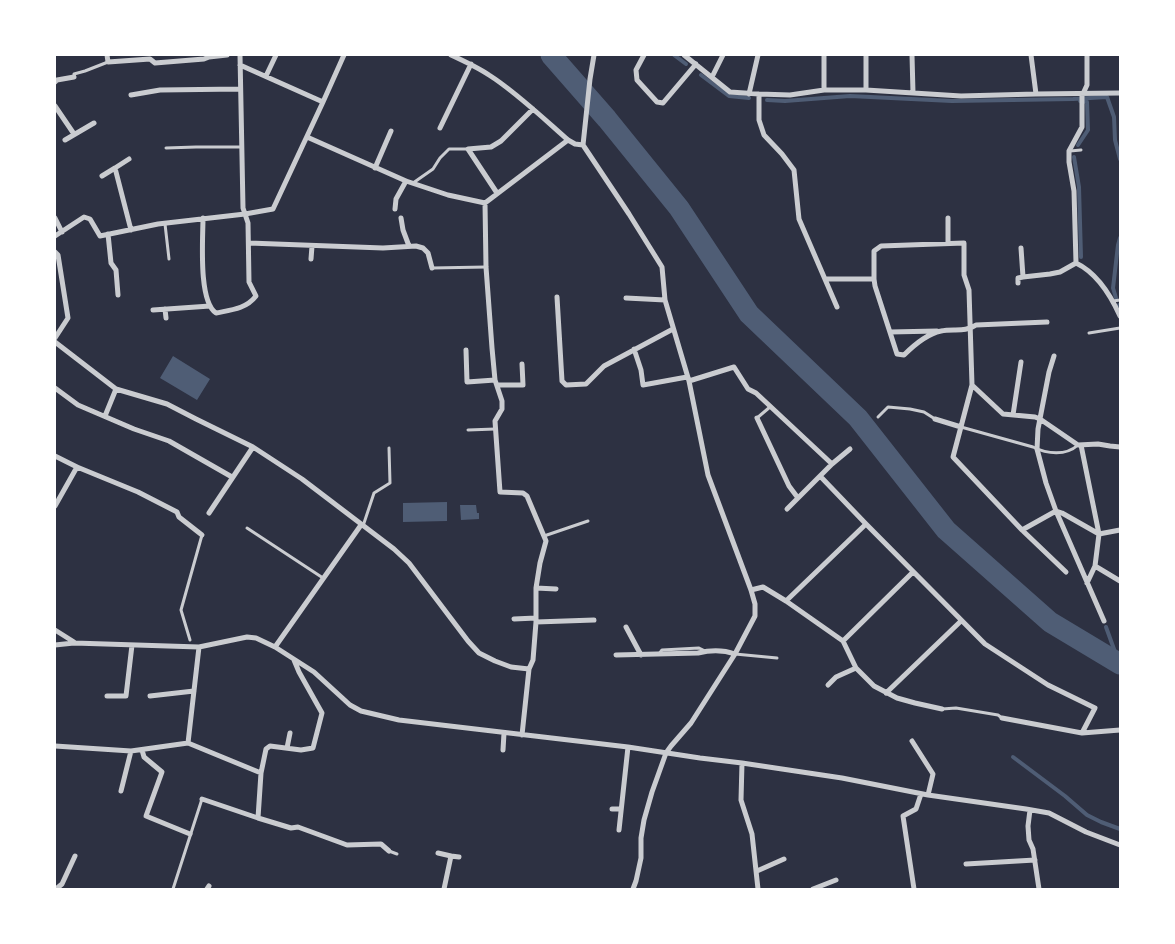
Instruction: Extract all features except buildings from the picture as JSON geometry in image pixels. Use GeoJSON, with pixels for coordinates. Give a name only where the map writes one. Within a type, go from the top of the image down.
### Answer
{"type":"FeatureCollection","features":[{"type":"Feature","properties":{"kind":"street"},"geometry":{"type":"LineString","coordinates":[[108,55],[108,62],[150,57],[155,63],[227,55]]}},
{"type":"Feature","properties":{"kind":"street"},"geometry":{"type":"LineString","coordinates":[[203,218],[203,280],[204,291],[210,306],[216,313],[244,307],[256,296],[249,282],[248,223],[243,208],[240,55]]}},
{"type":"Feature","properties":{"kind":"street"},"geometry":{"type":"LineString","coordinates":[[266,76],[276,55]]}},
{"type":"Feature","properties":{"kind":"street"},"geometry":{"type":"LineString","coordinates":[[55,236],[84,217],[90,219],[100,236],[165,223],[273,209],[324,102],[344,55]]}},
{"type":"Feature","properties":{"kind":"street"},"geometry":{"type":"LineString","coordinates":[[451,55],[491,76],[568,140],[575,144],[583,144]]}},
{"type":"Feature","properties":{"kind":"street"},"geometry":{"type":"LineString","coordinates":[[594,55],[583,144],[662,268],[666,300],[688,379],[708,476],[752,590],[755,604],[755,616],[736,654],[691,724],[670,746],[666,753],[644,820],[641,838],[641,858],[636,881],[632,889]]}},
{"type":"Feature","properties":{"kind":"street"},"geometry":{"type":"LineString","coordinates":[[644,55],[636,70],[637,80],[657,102],[663,103],[696,64]]}},
{"type":"Feature","properties":{"kind":"street"},"geometry":{"type":"LineString","coordinates":[[684,55],[730,92],[749,94],[790,95],[824,90],[866,90],[961,96],[1120,94]]}},
{"type":"Feature","properties":{"kind":"street"},"geometry":{"type":"LineString","coordinates":[[712,77],[723,55]]}},
{"type":"Feature","properties":{"kind":"street"},"geometry":{"type":"LineString","coordinates":[[749,94],[758,55]]}},
{"type":"Feature","properties":{"kind":"street"},"geometry":{"type":"LineString","coordinates":[[824,55],[824,90]]}},
{"type":"Feature","properties":{"kind":"street"},"geometry":{"type":"LineString","coordinates":[[866,55],[866,90]]}},
{"type":"Feature","properties":{"kind":"street"},"geometry":{"type":"LineString","coordinates":[[912,55],[913,93]]}},
{"type":"Feature","properties":{"kind":"street"},"geometry":{"type":"LineString","coordinates":[[1031,55],[1036,94]]}},
{"type":"Feature","properties":{"kind":"street"},"geometry":{"type":"LineString","coordinates":[[1076,264],[1074,191],[1069,151],[1082,127],[1082,95],[1087,85],[1087,55]]}},
{"type":"Feature","properties":{"kind":"street"},"geometry":{"type":"LineString","coordinates":[[440,128],[471,64]]}},
{"type":"Feature","properties":{"kind":"street"},"geometry":{"type":"LineString","coordinates":[[240,65],[324,102]]}},
{"type":"Feature","properties":{"kind":"street"},"geometry":{"type":"LineString","coordinates":[[55,82],[74,77]]}},
{"type":"Feature","properties":{"kind":"street"},"geometry":{"type":"LineString","coordinates":[[131,95],[160,90],[240,89]]}},
{"type":"Feature","properties":{"kind":"street"},"geometry":{"type":"LineString","coordinates":[[759,94],[759,120],[764,135],[794,170],[799,219],[837,308]]}},
{"type":"Feature","properties":{"kind":"street"},"geometry":{"type":"LineString","coordinates":[[55,106],[74,134]]}},
{"type":"Feature","properties":{"kind":"street"},"geometry":{"type":"LineString","coordinates":[[497,193],[468,149],[491,147],[500,141],[533,109]]}},
{"type":"Feature","properties":{"kind":"street"},"geometry":{"type":"LineString","coordinates":[[65,140],[94,123]]}},
{"type":"Feature","properties":{"kind":"street"},"geometry":{"type":"LineString","coordinates":[[375,168],[391,131]]}},
{"type":"Feature","properties":{"kind":"street"},"geometry":{"type":"LineString","coordinates":[[307,137],[406,181],[448,195],[485,203]]}},
{"type":"Feature","properties":{"kind":"street"},"geometry":{"type":"LineString","coordinates":[[485,203],[568,140]]}},
{"type":"Feature","properties":{"kind":"street"},"geometry":{"type":"LineString","coordinates":[[102,176],[129,159]]}},
{"type":"Feature","properties":{"kind":"street"},"geometry":{"type":"LineString","coordinates":[[115,168],[130,230]]}},
{"type":"Feature","properties":{"kind":"street"},"geometry":{"type":"LineString","coordinates":[[395,209],[396,198],[406,181]]}},
{"type":"Feature","properties":{"kind":"street"},"geometry":{"type":"LineString","coordinates":[[485,203],[486,267],[492,348],[496,383],[502,401],[502,408],[495,421],[500,492],[523,493],[528,496],[546,541],[536,588],[533,660],[529,669],[522,735]]}},
{"type":"Feature","properties":{"kind":"street"},"geometry":{"type":"LineString","coordinates":[[55,218],[62,232]]}},
{"type":"Feature","properties":{"kind":"street"},"geometry":{"type":"LineString","coordinates":[[401,218],[402,230],[409,246]]}},
{"type":"Feature","properties":{"kind":"street"},"geometry":{"type":"LineString","coordinates":[[948,218],[948,243]]}},
{"type":"Feature","properties":{"kind":"street"},"geometry":{"type":"LineString","coordinates":[[108,234],[110,263],[116,270],[118,295]]}},
{"type":"Feature","properties":{"kind":"street"},"geometry":{"type":"LineString","coordinates":[[249,243],[384,248],[416,246],[423,248],[428,253],[432,268]]}},
{"type":"Feature","properties":{"kind":"street"},"geometry":{"type":"LineString","coordinates":[[940,331],[916,343],[904,355],[897,354],[875,286],[874,251],[881,246],[964,243],[964,275],[969,290],[972,385],[953,457],[1022,530],[1066,572]]}},
{"type":"Feature","properties":{"kind":"street"},"geometry":{"type":"LineString","coordinates":[[311,259],[312,246]]}},
{"type":"Feature","properties":{"kind":"street"},"geometry":{"type":"LineString","coordinates":[[1021,248],[1023,276]]}},
{"type":"Feature","properties":{"kind":"street"},"geometry":{"type":"LineString","coordinates":[[55,252],[58,254],[68,318],[55,340],[116,389],[167,404],[253,447],[302,479],[394,549],[408,563],[479,653],[511,667],[529,669]]}},
{"type":"Feature","properties":{"kind":"street"},"geometry":{"type":"LineString","coordinates":[[1018,283],[1018,278],[1023,276],[1060,272],[1076,264],[1083,267],[1097,280],[1113,301],[1120,316]]}},
{"type":"Feature","properties":{"kind":"street"},"geometry":{"type":"LineString","coordinates":[[825,279],[874,278]]}},
{"type":"Feature","properties":{"kind":"street"},"geometry":{"type":"LineString","coordinates":[[557,297],[562,381],[566,385],[586,384],[604,366],[673,329]]}},
{"type":"Feature","properties":{"kind":"street"},"geometry":{"type":"LineString","coordinates":[[626,298],[666,300]]}},
{"type":"Feature","properties":{"kind":"street"},"geometry":{"type":"LineString","coordinates":[[153,310],[210,306]]}},
{"type":"Feature","properties":{"kind":"street"},"geometry":{"type":"LineString","coordinates":[[165,310],[166,318]]}},
{"type":"Feature","properties":{"kind":"street"},"geometry":{"type":"LineString","coordinates":[[890,332],[940,331],[970,329],[976,325],[1047,322]]}},
{"type":"Feature","properties":{"kind":"street"},"geometry":{"type":"LineString","coordinates":[[634,349],[642,370],[643,385],[688,379],[734,367],[748,389],[756,393],[832,464]]}},
{"type":"Feature","properties":{"kind":"street"},"geometry":{"type":"LineString","coordinates":[[466,350],[467,382],[523,385],[522,364]]}},
{"type":"Feature","properties":{"kind":"street"},"geometry":{"type":"LineString","coordinates":[[1054,356],[1048,372],[1038,429],[1038,449],[1046,483],[1056,511],[1104,621]]}},
{"type":"Feature","properties":{"kind":"street"},"geometry":{"type":"LineString","coordinates":[[1013,415],[1021,362]]}},
{"type":"Feature","properties":{"kind":"street"},"geometry":{"type":"LineString","coordinates":[[972,385],[1003,414],[1040,419],[1079,445],[1098,444],[1120,447]]}},
{"type":"Feature","properties":{"kind":"street"},"geometry":{"type":"LineString","coordinates":[[55,388],[78,405],[168,441],[232,477]]}},
{"type":"Feature","properties":{"kind":"street"},"geometry":{"type":"LineString","coordinates":[[106,416],[116,389]]}},
{"type":"Feature","properties":{"kind":"street"},"geometry":{"type":"LineString","coordinates":[[757,418],[789,486],[798,498]]}},
{"type":"Feature","properties":{"kind":"street"},"geometry":{"type":"LineString","coordinates":[[935,419],[961,427]]}},
{"type":"Feature","properties":{"kind":"street"},"geometry":{"type":"LineString","coordinates":[[1079,445],[1099,534],[1095,566],[1087,584]]}},
{"type":"Feature","properties":{"kind":"street"},"geometry":{"type":"LineString","coordinates":[[209,513],[253,447]]}},
{"type":"Feature","properties":{"kind":"street"},"geometry":{"type":"LineString","coordinates":[[787,509],[832,464],[850,449]]}},
{"type":"Feature","properties":{"kind":"street"},"geometry":{"type":"LineString","coordinates":[[55,456],[138,492],[177,512],[179,517],[202,535]]}},
{"type":"Feature","properties":{"kind":"street"},"geometry":{"type":"LineString","coordinates":[[55,506],[77,467]]}},
{"type":"Feature","properties":{"kind":"street"},"geometry":{"type":"LineString","coordinates":[[820,476],[985,644],[1048,685],[1095,708],[1082,732]]}},
{"type":"Feature","properties":{"kind":"street"},"geometry":{"type":"LineString","coordinates":[[1022,530],[1056,511]]}},
{"type":"Feature","properties":{"kind":"street"},"geometry":{"type":"LineString","coordinates":[[1056,511],[1099,534],[1120,530]]}},
{"type":"Feature","properties":{"kind":"street"},"geometry":{"type":"LineString","coordinates":[[786,601],[866,524]]}},
{"type":"Feature","properties":{"kind":"street"},"geometry":{"type":"LineString","coordinates":[[275,647],[362,526]]}},
{"type":"Feature","properties":{"kind":"street"},"geometry":{"type":"LineString","coordinates":[[1095,566],[1120,581]]}},
{"type":"Feature","properties":{"kind":"street"},"geometry":{"type":"LineString","coordinates":[[843,641],[913,572]]}},
{"type":"Feature","properties":{"kind":"street"},"geometry":{"type":"LineString","coordinates":[[752,590],[763,586],[843,641],[856,668],[874,686],[897,698],[942,709]]}},
{"type":"Feature","properties":{"kind":"street"},"geometry":{"type":"LineString","coordinates":[[536,588],[556,589]]}},
{"type":"Feature","properties":{"kind":"street"},"geometry":{"type":"LineString","coordinates":[[514,619],[594,620]]}},
{"type":"Feature","properties":{"kind":"street"},"geometry":{"type":"LineString","coordinates":[[886,693],[961,621]]}},
{"type":"Feature","properties":{"kind":"street"},"geometry":{"type":"LineString","coordinates":[[626,627],[641,655]]}},
{"type":"Feature","properties":{"kind":"street"},"geometry":{"type":"LineString","coordinates":[[55,630],[74,643]]}},
{"type":"Feature","properties":{"kind":"street"},"geometry":{"type":"LineString","coordinates":[[55,645],[74,643],[198,647],[247,637],[256,638],[275,647],[314,672],[350,705],[361,711],[399,720],[628,747],[742,763],[842,778],[928,795],[1049,813],[1086,832],[1120,845]]}},
{"type":"Feature","properties":{"kind":"street"},"geometry":{"type":"LineString","coordinates":[[107,696],[126,696],[132,645]]}},
{"type":"Feature","properties":{"kind":"street"},"geometry":{"type":"LineString","coordinates":[[188,743],[198,647]]}},
{"type":"Feature","properties":{"kind":"street"},"geometry":{"type":"LineString","coordinates":[[616,655],[698,653],[705,651],[728,651],[736,654]]}},
{"type":"Feature","properties":{"kind":"street"},"geometry":{"type":"LineString","coordinates":[[258,818],[261,773],[266,749],[270,746],[301,750],[313,748],[322,713],[298,672],[294,659]]}},
{"type":"Feature","properties":{"kind":"street"},"geometry":{"type":"LineString","coordinates":[[828,685],[836,677],[856,668]]}},
{"type":"Feature","properties":{"kind":"street"},"geometry":{"type":"LineString","coordinates":[[150,696],[194,691]]}},
{"type":"Feature","properties":{"kind":"street"},"geometry":{"type":"LineString","coordinates":[[1002,718],[1082,732],[1120,730]]}},
{"type":"Feature","properties":{"kind":"street"},"geometry":{"type":"LineString","coordinates":[[287,748],[290,733]]}},
{"type":"Feature","properties":{"kind":"street"},"geometry":{"type":"LineString","coordinates":[[503,750],[504,733]]}},
{"type":"Feature","properties":{"kind":"street"},"geometry":{"type":"LineString","coordinates":[[912,741],[933,774],[928,795]]}},
{"type":"Feature","properties":{"kind":"street"},"geometry":{"type":"LineString","coordinates":[[55,746],[131,751],[188,743],[261,773]]}},
{"type":"Feature","properties":{"kind":"street"},"geometry":{"type":"LineString","coordinates":[[619,830],[628,747]]}},
{"type":"Feature","properties":{"kind":"street"},"geometry":{"type":"LineString","coordinates":[[142,750],[144,757],[162,772],[146,816],[190,834]]}},
{"type":"Feature","properties":{"kind":"street"},"geometry":{"type":"LineString","coordinates":[[120,791],[131,751]]}},
{"type":"Feature","properties":{"kind":"street"},"geometry":{"type":"LineString","coordinates":[[742,763],[740,800],[752,834],[758,889]]}},
{"type":"Feature","properties":{"kind":"street"},"geometry":{"type":"LineString","coordinates":[[914,889],[903,816],[916,809],[922,794]]}},
{"type":"Feature","properties":{"kind":"street"},"geometry":{"type":"LineString","coordinates":[[202,799],[290,828],[298,827],[346,845],[381,844],[389,851]]}},
{"type":"Feature","properties":{"kind":"street"},"geometry":{"type":"LineString","coordinates":[[612,808],[621,809]]}},
{"type":"Feature","properties":{"kind":"street"},"geometry":{"type":"LineString","coordinates":[[1030,810],[1029,840],[1033,849],[1039,889]]}},
{"type":"Feature","properties":{"kind":"street"},"geometry":{"type":"LineString","coordinates":[[438,853],[459,856]]}},
{"type":"Feature","properties":{"kind":"street"},"geometry":{"type":"LineString","coordinates":[[56,889],[62,884],[74,856]]}},
{"type":"Feature","properties":{"kind":"street"},"geometry":{"type":"LineString","coordinates":[[444,889],[450,856]]}},
{"type":"Feature","properties":{"kind":"street"},"geometry":{"type":"LineString","coordinates":[[756,870],[784,860]]}},
{"type":"Feature","properties":{"kind":"street"},"geometry":{"type":"LineString","coordinates":[[966,864],[1035,860]]}},
{"type":"Feature","properties":{"kind":"street"},"geometry":{"type":"LineString","coordinates":[[813,889],[836,880]]}},
{"type":"Feature","properties":{"kind":"lane"},"geometry":{"type":"LineString","coordinates":[[74,77],[74,74],[85,72],[108,62]]}},
{"type":"Feature","properties":{"kind":"lane"},"geometry":{"type":"LineString","coordinates":[[166,148],[196,146],[242,148]]}},
{"type":"Feature","properties":{"kind":"lane"},"geometry":{"type":"LineString","coordinates":[[412,183],[433,169],[449,149],[468,149]]}},
{"type":"Feature","properties":{"kind":"lane"},"geometry":{"type":"LineString","coordinates":[[1069,151],[1081,150]]}},
{"type":"Feature","properties":{"kind":"lane"},"geometry":{"type":"LineString","coordinates":[[395,209],[401,218]]}},
{"type":"Feature","properties":{"kind":"lane"},"geometry":{"type":"LineString","coordinates":[[165,223],[169,259]]}},
{"type":"Feature","properties":{"kind":"lane"},"geometry":{"type":"LineString","coordinates":[[432,268],[486,267]]}},
{"type":"Feature","properties":{"kind":"lane"},"geometry":{"type":"LineString","coordinates":[[1113,301],[1120,300]]}},
{"type":"Feature","properties":{"kind":"lane"},"geometry":{"type":"LineString","coordinates":[[1089,332],[1120,328]]}},
{"type":"Feature","properties":{"kind":"lane"},"geometry":{"type":"LineString","coordinates":[[757,418],[770,407]]}},
{"type":"Feature","properties":{"kind":"lane"},"geometry":{"type":"LineString","coordinates":[[878,417],[888,407],[924,412],[935,419]]}},
{"type":"Feature","properties":{"kind":"lane"},"geometry":{"type":"LineString","coordinates":[[961,427],[1033,447],[1043,452],[1060,453],[1073,450],[1079,445]]}},
{"type":"Feature","properties":{"kind":"lane"},"geometry":{"type":"LineString","coordinates":[[468,430],[496,429]]}},
{"type":"Feature","properties":{"kind":"lane"},"geometry":{"type":"LineString","coordinates":[[362,526],[374,493],[390,483],[390,448]]}},
{"type":"Feature","properties":{"kind":"lane"},"geometry":{"type":"LineString","coordinates":[[544,536],[588,521]]}},
{"type":"Feature","properties":{"kind":"lane"},"geometry":{"type":"LineString","coordinates":[[248,528],[323,578]]}},
{"type":"Feature","properties":{"kind":"lane"},"geometry":{"type":"LineString","coordinates":[[190,640],[181,610],[202,535]]}},
{"type":"Feature","properties":{"kind":"lane"},"geometry":{"type":"LineString","coordinates":[[736,654],[777,658]]}},
{"type":"Feature","properties":{"kind":"lane"},"geometry":{"type":"LineString","coordinates":[[942,709],[956,708],[998,715],[1002,718]]}},
{"type":"Feature","properties":{"kind":"lane"},"geometry":{"type":"LineString","coordinates":[[173,889],[202,799]]}},
{"type":"Feature","properties":{"kind":"lane"},"geometry":{"type":"LineString","coordinates":[[389,851],[397,854]]}},
{"type":"Feature","properties":{"kind":"water"},"geometry":{"type":"Polygon","coordinates":[[[173,356],[210,379],[197,400],[160,378],[173,356]]]}},
{"type":"Feature","properties":{"kind":"water"},"geometry":{"type":"Polygon","coordinates":[[[447,502],[447,521],[403,522],[403,503],[447,502]]]}},
{"type":"Feature","properties":{"kind":"water"},"geometry":{"type":"Polygon","coordinates":[[[460,505],[476,505],[479,519],[461,520],[460,505]]]}},
{"type":"Feature","properties":{"kind":"waterway"},"geometry":{"type":"LineString","coordinates":[[551,55],[607,119],[679,208],[749,314],[858,418],[946,530],[1050,622],[1120,664]]}},
{"type":"Feature","properties":{"kind":"waterway"},"geometry":{"type":"LineString","coordinates":[[674,55],[686,64]]}},
{"type":"Feature","properties":{"kind":"waterway"},"geometry":{"type":"LineString","coordinates":[[701,75],[729,96],[749,98]]}},
{"type":"Feature","properties":{"kind":"waterway"},"geometry":{"type":"LineString","coordinates":[[767,100],[785,101],[850,96],[952,101],[1107,97],[1114,117],[1115,140],[1120,159]]}},
{"type":"Feature","properties":{"kind":"waterway"},"geometry":{"type":"LineString","coordinates":[[1078,145],[1088,130],[1087,102],[1080,101]]}},
{"type":"Feature","properties":{"kind":"waterway"},"geometry":{"type":"LineString","coordinates":[[1074,157],[1079,187],[1081,257]]}},
{"type":"Feature","properties":{"kind":"waterway"},"geometry":{"type":"LineString","coordinates":[[1116,298],[1113,288],[1120,238]]}},
{"type":"Feature","properties":{"kind":"waterway"},"geometry":{"type":"LineString","coordinates":[[1106,627],[1119,663]]}},
{"type":"Feature","properties":{"kind":"waterway"},"geometry":{"type":"LineString","coordinates":[[1013,757],[1087,815],[1120,829]]}}]}
